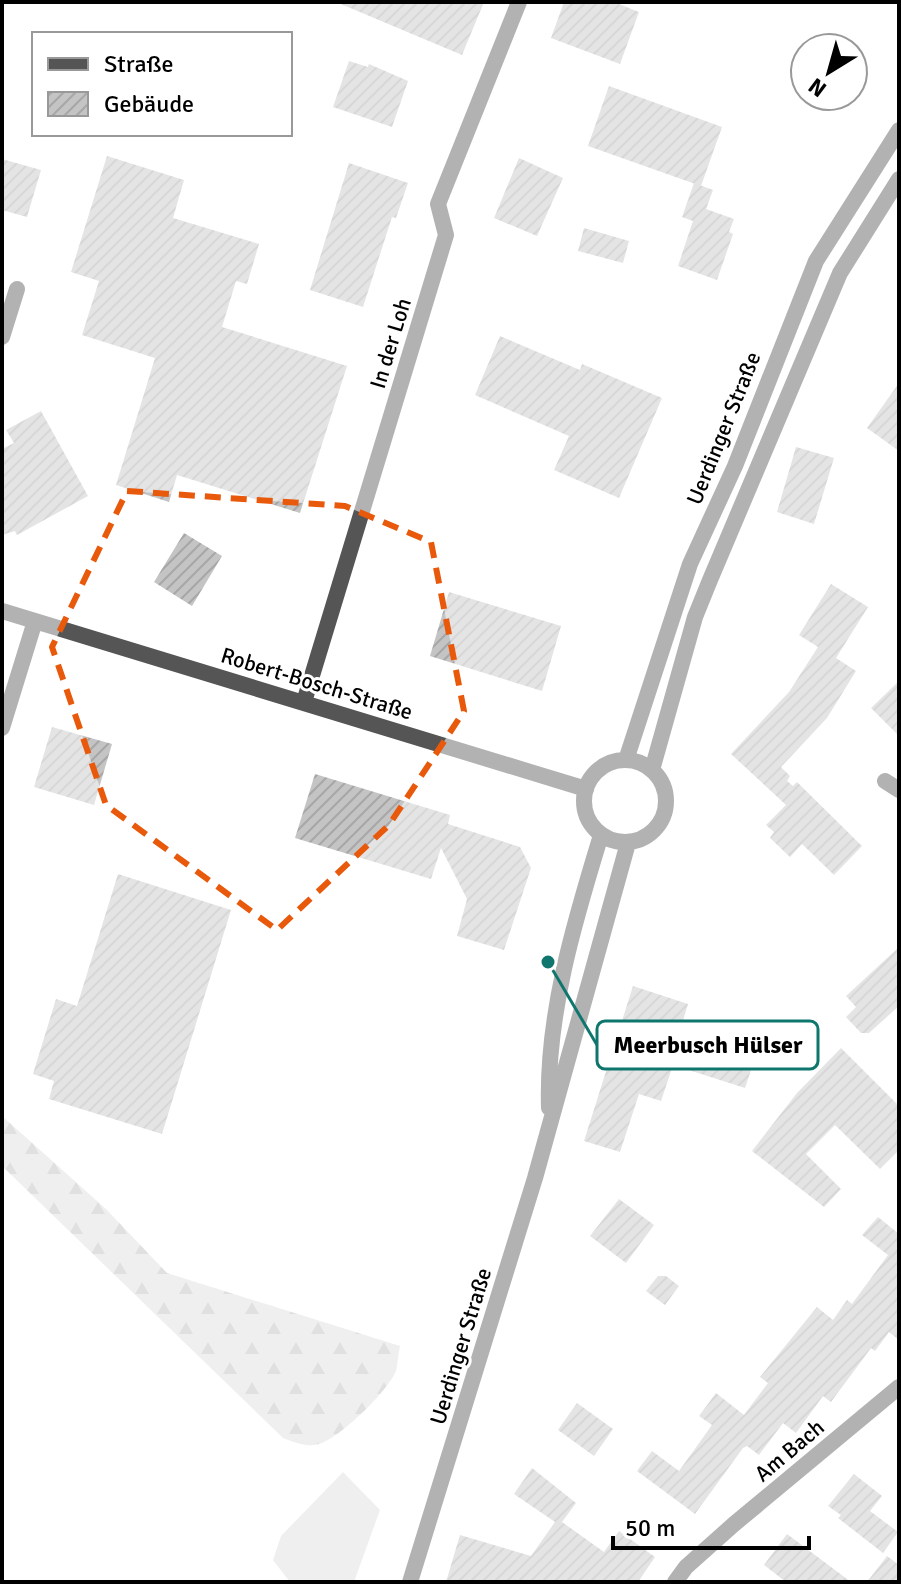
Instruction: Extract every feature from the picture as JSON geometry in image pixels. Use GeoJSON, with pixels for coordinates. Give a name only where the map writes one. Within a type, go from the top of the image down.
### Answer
{"type":"FeatureCollection","features":[{"type":"Feature","properties":{"kind":"street","name":"In der Loh"},"geometry":{"type":"LineString","coordinates":[[304,702],[446,235],[438,204],[441,194],[519,2]]}},
{"type":"Feature","properties":{"kind":"street","name":"Uerdinger Straße"},"geometry":{"type":"LineString","coordinates":[[626,760],[690,564],[735,466],[816,261],[899,130]]}},
{"type":"Feature","properties":{"kind":"street"},"geometry":{"type":"LineString","coordinates":[[652,770],[695,617],[710,580],[840,273],[899,179]]}},
{"type":"Feature","properties":{"kind":"street"},"geometry":{"type":"LineString","coordinates":[[2,337],[17,289]]}},
{"type":"Feature","properties":{"kind":"street","name":"Robert-Bosch-Straße"},"geometry":{"type":"LineString","coordinates":[[2,611],[586,789]]}},
{"type":"Feature","properties":{"kind":"street"},"geometry":{"type":"LineString","coordinates":[[2,728],[35,621]]}},
{"type":"Feature","properties":{"kind":"street"},"geometry":{"type":"LineString","coordinates":[[626,760],[652,770],[665,790],[665,814],[652,834],[628,843],[601,835],[589,822],[584,806],[586,789],[601,768],[626,760]]}},
{"type":"Feature","properties":{"kind":"street","name":"Uerdinger Straße"},"geometry":{"type":"LineString","coordinates":[[549,1122],[548,1071],[554,1022],[601,835]]}},
{"type":"Feature","properties":{"kind":"street","name":"Uerdinger Straße"},"geometry":{"type":"LineString","coordinates":[[410,1582],[535,1178],[628,843]]}},
{"type":"Feature","properties":{"kind":"street","name":"Am Bach"},"geometry":{"type":"LineString","coordinates":[[675,1582],[686,1567],[733,1525],[899,1387]]}},
{"type":"Feature","properties":{"kind":"highlighted area"},"geometry":{"type":"Polygon","coordinates":[[[127,491],[345,506],[431,542],[464,711],[389,825],[277,930],[106,805],[52,647],[127,491]]]}},
{"type":"Feature","properties":{"kind":"green space"},"geometry":{"type":"Polygon","coordinates":[[[2,1116],[106,1209],[167,1273],[400,1346],[396,1371],[391,1380],[362,1413],[328,1440],[310,1445],[283,1438],[2,1166],[2,1116]]]}},
{"type":"Feature","properties":{"kind":"green space"},"geometry":{"type":"Polygon","coordinates":[[[343,1472],[380,1510],[354,1582],[290,1582],[273,1560],[281,1536],[343,1472]]]}},
{"type":"Feature","properties":{"kind":"building"},"geometry":{"type":"Polygon","coordinates":[[[336,2],[484,2],[462,55],[336,2]]]}},
{"type":"Feature","properties":{"kind":"building"},"geometry":{"type":"Polygon","coordinates":[[[564,2],[614,2],[639,12],[620,64],[551,38],[564,2]]]}},
{"type":"Feature","properties":{"kind":"building"},"geometry":{"type":"Polygon","coordinates":[[[349,61],[368,67],[369,64],[408,81],[392,127],[333,107],[349,61]]]}},
{"type":"Feature","properties":{"kind":"building"},"geometry":{"type":"Polygon","coordinates":[[[609,86],[722,127],[701,186],[588,146],[609,86]]]}},
{"type":"Feature","properties":{"kind":"building"},"geometry":{"type":"Polygon","coordinates":[[[107,156],[184,180],[173,218],[259,244],[247,284],[236,281],[222,327],[347,366],[300,513],[177,475],[169,502],[116,485],[155,358],[82,335],[99,281],[71,272],[107,156]]]}},
{"type":"Feature","properties":{"kind":"building"},"geometry":{"type":"Polygon","coordinates":[[[519,158],[563,178],[537,236],[494,218],[519,158]]]}},
{"type":"Feature","properties":{"kind":"building"},"geometry":{"type":"Polygon","coordinates":[[[2,159],[41,170],[27,217],[2,210],[2,159]]]}},
{"type":"Feature","properties":{"kind":"building"},"geometry":{"type":"Polygon","coordinates":[[[349,163],[408,183],[396,218],[392,217],[363,307],[310,290],[349,163]]]}},
{"type":"Feature","properties":{"kind":"building"},"geometry":{"type":"Polygon","coordinates":[[[694,183],[713,190],[706,209],[734,219],[729,232],[733,234],[717,280],[678,266],[693,221],[682,217],[694,183]]]}},
{"type":"Feature","properties":{"kind":"building"},"geometry":{"type":"Polygon","coordinates":[[[584,228],[629,241],[623,263],[578,251],[584,228]]]}},
{"type":"Feature","properties":{"kind":"building"},"geometry":{"type":"Polygon","coordinates":[[[500,336],[580,370],[582,364],[662,398],[619,498],[554,470],[569,436],[475,395],[500,336]]]}},
{"type":"Feature","properties":{"kind":"building"},"geometry":{"type":"Polygon","coordinates":[[[899,383],[899,451],[867,428],[899,383]]]}},
{"type":"Feature","properties":{"kind":"building"},"geometry":{"type":"Polygon","coordinates":[[[41,411],[88,496],[17,535],[15,531],[2,535],[2,449],[14,443],[6,430],[41,411]]]}},
{"type":"Feature","properties":{"kind":"building"},"geometry":{"type":"Polygon","coordinates":[[[796,447],[834,458],[814,524],[777,512],[796,447]]]}},
{"type":"Feature","properties":{"kind":"building"},"geometry":{"type":"Polygon","coordinates":[[[184,533],[222,556],[192,606],[154,582],[184,533]]]}},
{"type":"Feature","properties":{"kind":"building"},"geometry":{"type":"Polygon","coordinates":[[[831,584],[868,607],[836,658],[856,671],[827,718],[781,767],[790,776],[787,781],[793,786],[797,782],[862,846],[834,875],[802,844],[790,857],[770,838],[774,832],[766,825],[786,805],[731,754],[789,692],[818,647],[799,635],[831,584]]]}},
{"type":"Feature","properties":{"kind":"building"},"geometry":{"type":"Polygon","coordinates":[[[449,592],[561,626],[542,691],[430,656],[449,592]]]}},
{"type":"Feature","properties":{"kind":"building"},"geometry":{"type":"Polygon","coordinates":[[[899,681],[899,736],[871,708],[899,681]]]}},
{"type":"Feature","properties":{"kind":"building"},"geometry":{"type":"Polygon","coordinates":[[[52,727],[112,744],[94,805],[34,787],[52,727]]]}},
{"type":"Feature","properties":{"kind":"building"},"geometry":{"type":"Polygon","coordinates":[[[315,774],[450,815],[448,824],[520,847],[531,868],[504,950],[457,936],[467,899],[441,848],[431,879],[295,838],[315,774]]]}},
{"type":"Feature","properties":{"kind":"building"},"geometry":{"type":"Polygon","coordinates":[[[118,874],[231,910],[162,1134],[49,1099],[54,1081],[33,1074],[56,999],[77,1006],[118,874]]]}},
{"type":"Feature","properties":{"kind":"building"},"geometry":{"type":"Polygon","coordinates":[[[899,947],[899,1006],[869,1033],[861,1033],[846,1017],[856,1007],[846,996],[899,947]]]}},
{"type":"Feature","properties":{"kind":"building"},"geometry":{"type":"Polygon","coordinates":[[[633,986],[688,1004],[679,1034],[755,1058],[745,1088],[673,1065],[661,1101],[639,1094],[620,1152],[584,1141],[633,986]]]}},
{"type":"Feature","properties":{"kind":"building"},"geometry":{"type":"Polygon","coordinates":[[[841,1048],[899,1106],[899,1150],[880,1169],[835,1125],[806,1154],[841,1189],[824,1207],[752,1151],[797,1093],[841,1048]]]}},
{"type":"Feature","properties":{"kind":"building"},"geometry":{"type":"Polygon","coordinates":[[[619,1199],[654,1225],[626,1263],[590,1236],[619,1199]]]}},
{"type":"Feature","properties":{"kind":"building"},"geometry":{"type":"Polygon","coordinates":[[[878,1217],[899,1234],[899,1340],[889,1332],[875,1351],[871,1348],[831,1402],[823,1396],[796,1433],[783,1423],[759,1455],[747,1446],[743,1448],[695,1514],[637,1471],[652,1451],[679,1471],[712,1425],[699,1416],[716,1393],[744,1415],[768,1383],[760,1377],[817,1307],[833,1320],[847,1300],[852,1304],[888,1255],[862,1235],[878,1217]]]}},
{"type":"Feature","properties":{"kind":"building"},"geometry":{"type":"Polygon","coordinates":[[[658,1276],[666,1276],[679,1286],[665,1305],[646,1291],[658,1276]]]}},
{"type":"Feature","properties":{"kind":"building"},"geometry":{"type":"Polygon","coordinates":[[[577,1403],[613,1429],[594,1456],[558,1430],[577,1403]]]}},
{"type":"Feature","properties":{"kind":"building"},"geometry":{"type":"Polygon","coordinates":[[[532,1468],[576,1503],[562,1522],[604,1552],[619,1531],[655,1557],[638,1582],[446,1582],[460,1535],[531,1556],[555,1522],[514,1494],[532,1468]]]}},
{"type":"Feature","properties":{"kind":"building"},"geometry":{"type":"Polygon","coordinates":[[[854,1474],[882,1496],[870,1511],[898,1532],[883,1553],[838,1518],[841,1515],[828,1506],[854,1474]]]}},
{"type":"Feature","properties":{"kind":"building"},"geometry":{"type":"Polygon","coordinates":[[[787,1534],[851,1582],[786,1582],[764,1565],[787,1534]]]}},
{"type":"Feature","properties":{"kind":"building"},"geometry":{"type":"Polygon","coordinates":[[[887,1556],[899,1565],[899,1582],[867,1582],[887,1556]]]}},
{"type":"Feature","properties":{"kind":"place","name":"Meerbusch Hülser"},"geometry":{"type":"Point","coordinates":[548,962]}}]}
